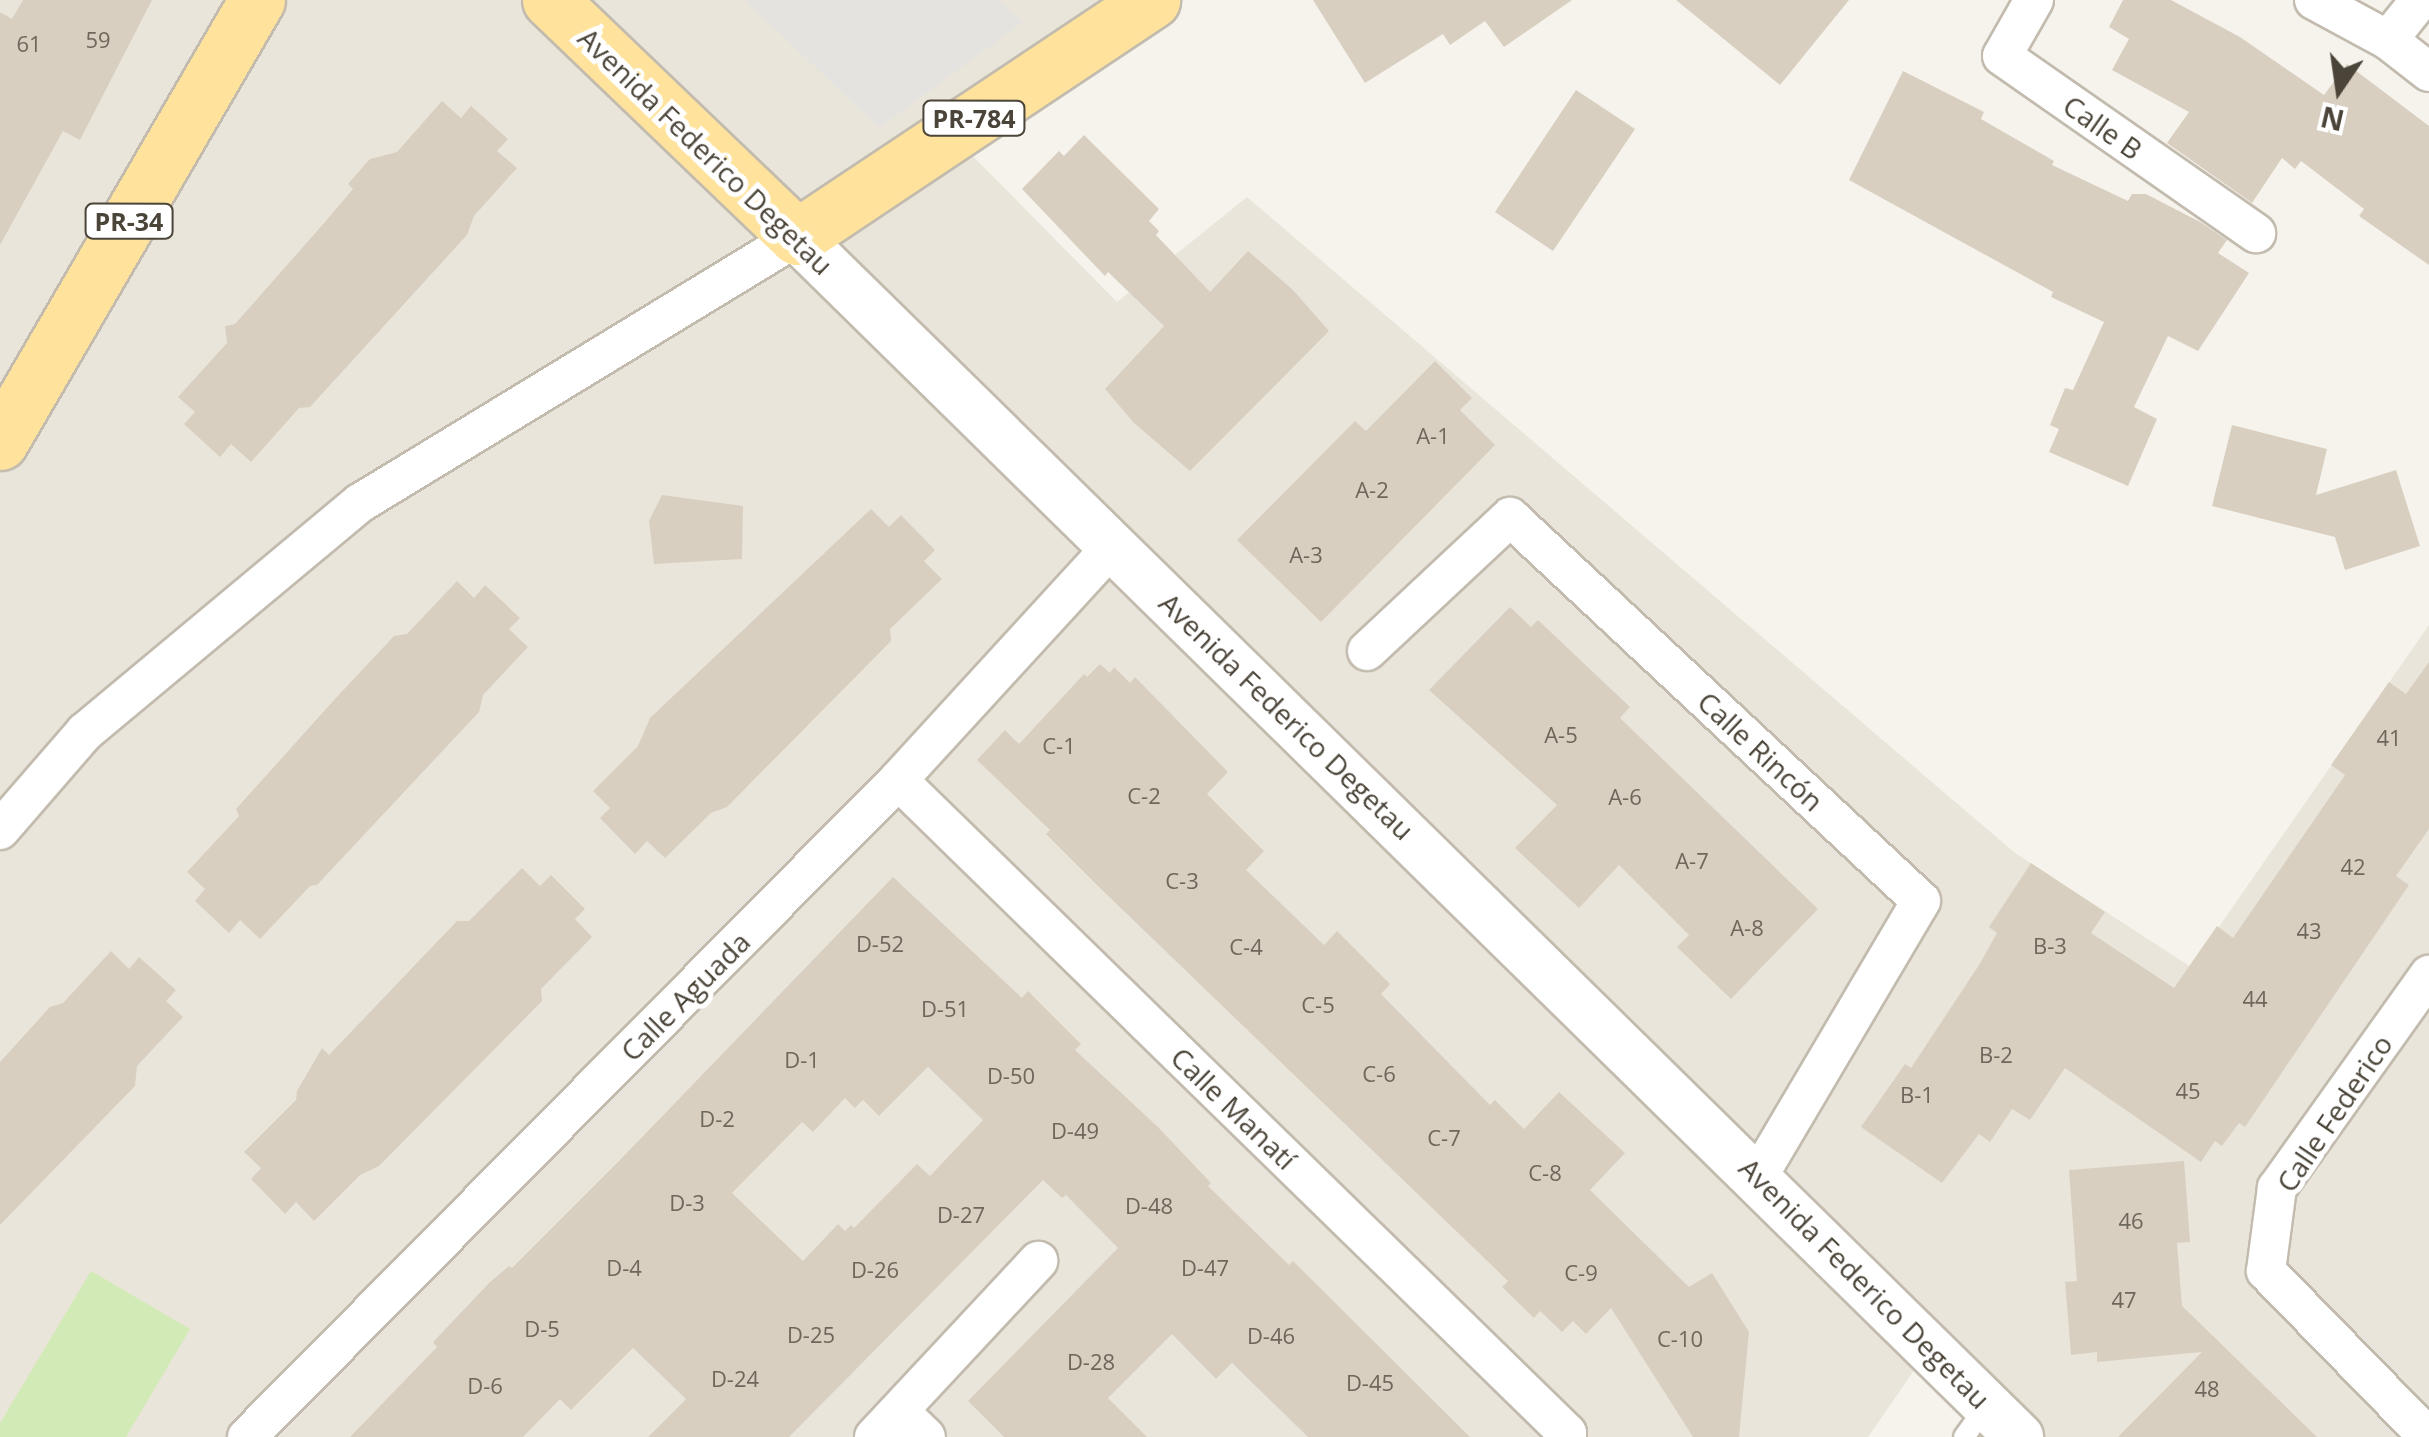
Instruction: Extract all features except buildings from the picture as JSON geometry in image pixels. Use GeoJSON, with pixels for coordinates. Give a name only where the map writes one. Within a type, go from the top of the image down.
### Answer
{"type":"FeatureCollection","features":[{"type":"Feature","properties":{"kind":"main road","name":"PR-34"},"geometry":{"type":"LineString","coordinates":[[0,442],[258,0]]}},
{"type":"Feature","properties":{"kind":"main road","name":"Avenida Federico Degetau"},"geometry":{"type":"LineString","coordinates":[[550,0],[797,237]]}},
{"type":"Feature","properties":{"kind":"main road","name":"PR-784"},"geometry":{"type":"LineString","coordinates":[[797,237],[1152,0]]}},
{"type":"Feature","properties":{"kind":"street","name":"Calle B"},"geometry":{"type":"LineString","coordinates":[[2034,0],[2002,56],[2256,234]]}},
{"type":"Feature","properties":{"kind":"street"},"geometry":{"type":"LineString","coordinates":[[2314,0],[2388,40],[2429,72]]}},
{"type":"Feature","properties":{"kind":"street"},"geometry":{"type":"LineString","coordinates":[[2388,40],[2420,0]]}},
{"type":"Feature","properties":{"kind":"street","name":"Avenida Federico Degetau"},"geometry":{"type":"LineString","coordinates":[[797,237],[1758,1177],[1990,1426]]}},
{"type":"Feature","properties":{"kind":"street"},"geometry":{"type":"LineString","coordinates":[[0,830],[85,732],[360,503],[797,237]]}},
{"type":"Feature","properties":{"kind":"street","name":"Calle Rincón"},"geometry":{"type":"LineString","coordinates":[[1367,652],[1510,517],[1921,901],[1758,1177]]}},
{"type":"Feature","properties":{"kind":"street","name":"Calle Aguada"},"geometry":{"type":"LineString","coordinates":[[254,1435],[898,780],[1113,545]]}},
{"type":"Feature","properties":{"kind":"street","name":"Calle Manatí"},"geometry":{"type":"LineString","coordinates":[[898,780],[1567,1433],[1564,1437]]}},
{"type":"Feature","properties":{"kind":"street","name":"Calle Federico"},"geometry":{"type":"LineString","coordinates":[[2428,1437],[2266,1270],[2277,1188],[2429,975]]}},
{"type":"Feature","properties":{"kind":"street"},"geometry":{"type":"LineString","coordinates":[[900,1429],[1038,1261]]}},
{"type":"Feature","properties":{"kind":"shaded area"},"geometry":{"type":"Polygon","coordinates":[[[0,0],[1159,0],[952,135],[1117,302],[1247,197],[2015,853],[2191,967],[2429,625],[2429,1437],[2006,1437],[1924,1356],[1868,1437],[0,1437],[0,0]]]}},
{"type":"Feature","properties":{"kind":"shaded area"},"geometry":{"type":"Polygon","coordinates":[[[745,0],[999,0],[1023,22],[879,128],[745,0]]]}},
{"type":"Feature","properties":{"kind":"green space"},"geometry":{"type":"Polygon","coordinates":[[[91,1271],[190,1329],[126,1437],[0,1437],[0,1423],[91,1271]]]}}]}
